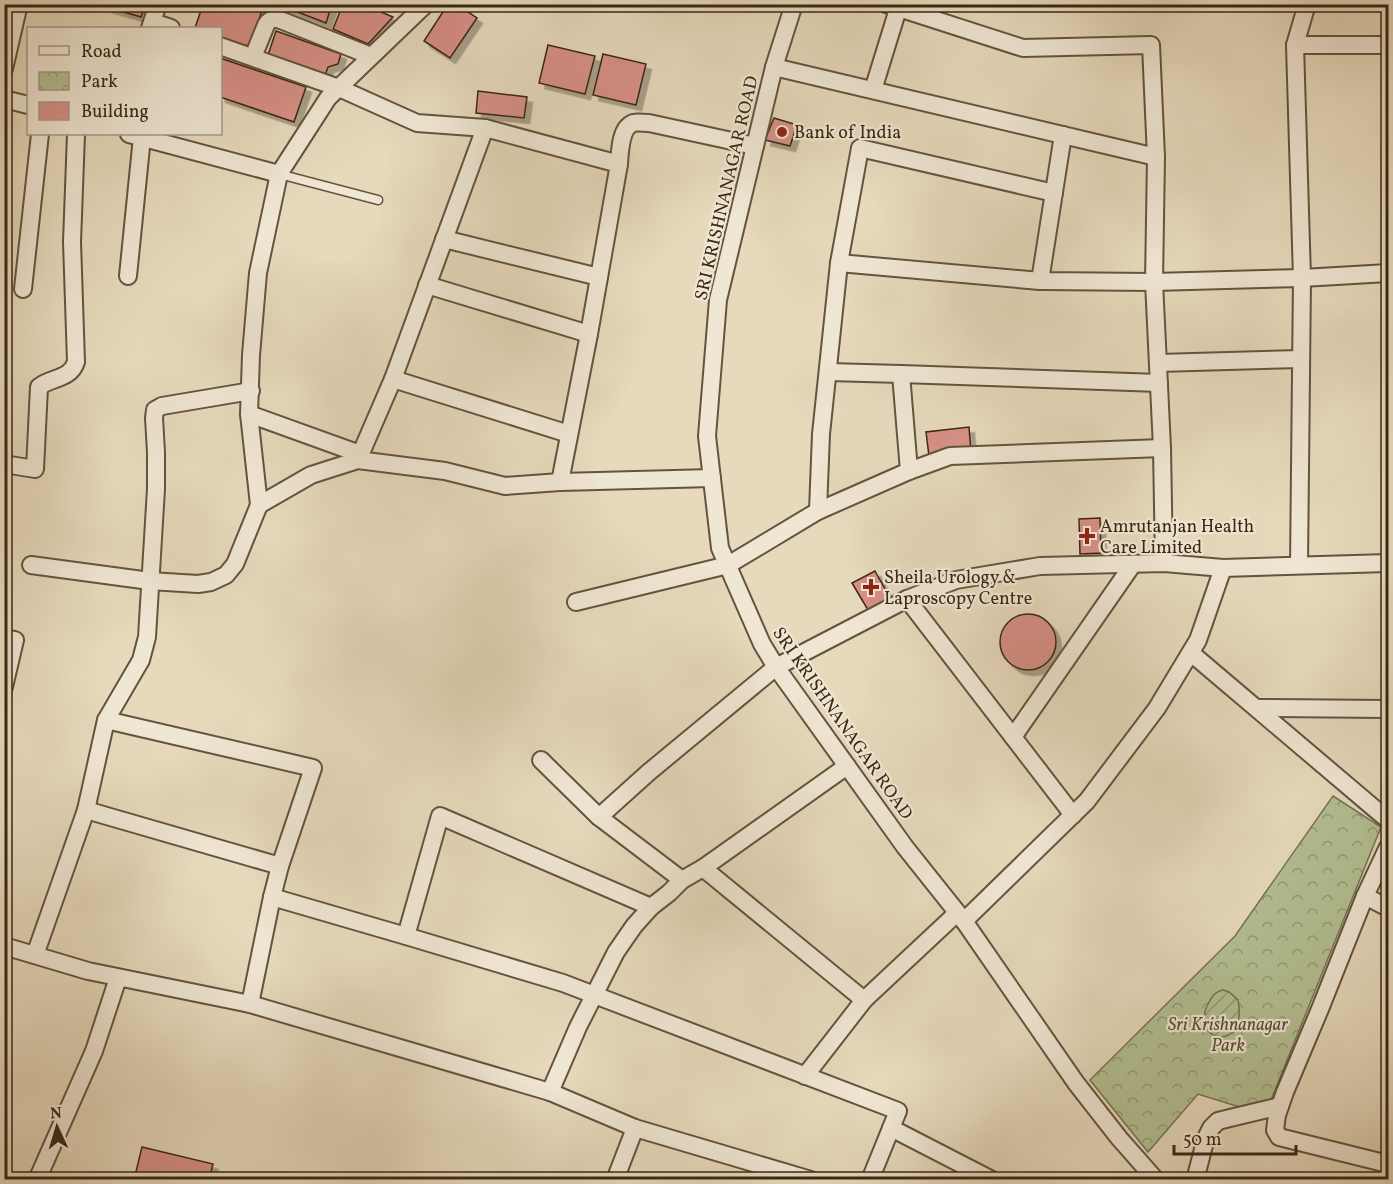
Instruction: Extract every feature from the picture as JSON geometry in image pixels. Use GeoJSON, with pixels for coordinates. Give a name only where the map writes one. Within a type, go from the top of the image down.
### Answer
{"type":"FeatureCollection","features":[{"type":"Feature","properties":{"kind":"street"},"geometry":{"type":"LineString","coordinates":[[4,69],[19,4]]}},
{"type":"Feature","properties":{"kind":"street"},"geometry":{"type":"LineString","coordinates":[[151,25],[158,4]]}},
{"type":"Feature","properties":{"kind":"street"},"geometry":{"type":"LineString","coordinates":[[31,565],[150,581],[198,584],[211,582],[226,575],[235,564],[259,505],[249,414],[251,355],[258,273],[279,174],[328,98],[426,4]]}},
{"type":"Feature","properties":{"kind":"street","name":"SRI KRISHNANAGAR ROAD"},"geometry":{"type":"LineString","coordinates":[[794,4],[774,67],[718,300],[707,436],[720,548],[762,644],[776,667],[905,847],[960,917],[1076,1083],[1111,1122],[1156,1179]]}},
{"type":"Feature","properties":{"kind":"street"},"geometry":{"type":"LineString","coordinates":[[1299,565],[1302,278],[1295,45],[1307,4]]}},
{"type":"Feature","properties":{"kind":"street"},"geometry":{"type":"LineString","coordinates":[[873,90],[892,7],[1023,48],[1151,45],[1156,158],[1154,282],[1162,448],[1164,563]]}},
{"type":"Feature","properties":{"kind":"street"},"geometry":{"type":"LineString","coordinates":[[254,57],[266,25],[269,20],[273,19],[371,56]]}},
{"type":"Feature","properties":{"kind":"street"},"geometry":{"type":"LineString","coordinates":[[1295,45],[1389,45]]}},
{"type":"Feature","properties":{"kind":"street"},"geometry":{"type":"LineString","coordinates":[[222,47],[339,88],[417,123],[485,128],[618,164]]}},
{"type":"Feature","properties":{"kind":"street"},"geometry":{"type":"LineString","coordinates":[[774,67],[1156,158]]}},
{"type":"Feature","properties":{"kind":"street"},"geometry":{"type":"LineString","coordinates":[[4,99],[27,105]]}},
{"type":"Feature","properties":{"kind":"street"},"geometry":{"type":"LineString","coordinates":[[560,482],[626,128],[632,123],[649,123],[755,146]]}},
{"type":"Feature","properties":{"kind":"street"},"geometry":{"type":"LineString","coordinates":[[259,505],[311,475],[359,457],[393,379],[485,128]]}},
{"type":"Feature","properties":{"kind":"street"},"geometry":{"type":"LineString","coordinates":[[23,289],[40,135]]}},
{"type":"Feature","properties":{"kind":"street"},"geometry":{"type":"LineString","coordinates":[[4,464],[35,469],[39,387],[70,372],[76,362],[72,242],[76,135]]}},
{"type":"Feature","properties":{"kind":"street"},"geometry":{"type":"LineString","coordinates":[[128,276],[136,135],[279,174]]}},
{"type":"Feature","properties":{"kind":"street"},"geometry":{"type":"LineString","coordinates":[[1040,281],[1063,135]]}},
{"type":"Feature","properties":{"kind":"street"},"geometry":{"type":"LineString","coordinates":[[818,511],[821,434],[838,263],[860,148],[1054,193]]}},
{"type":"Feature","properties":{"kind":"street"},"geometry":{"type":"LineString","coordinates":[[444,239],[599,277]]}},
{"type":"Feature","properties":{"kind":"street"},"geometry":{"type":"LineString","coordinates":[[838,263],[1040,281],[1154,282],[1389,273]]}},
{"type":"Feature","properties":{"kind":"street"},"geometry":{"type":"LineString","coordinates":[[427,285],[589,334]]}},
{"type":"Feature","properties":{"kind":"street"},"geometry":{"type":"LineString","coordinates":[[1158,363],[1301,358]]}},
{"type":"Feature","properties":{"kind":"street"},"geometry":{"type":"LineString","coordinates":[[828,372],[1159,383]]}},
{"type":"Feature","properties":{"kind":"street"},"geometry":{"type":"LineString","coordinates":[[901,374],[909,471]]}},
{"type":"Feature","properties":{"kind":"street"},"geometry":{"type":"LineString","coordinates":[[393,379],[569,434]]}},
{"type":"Feature","properties":{"kind":"street"},"geometry":{"type":"LineString","coordinates":[[36,955],[86,810],[106,720],[141,660],[147,637],[156,489],[155,410],[162,406],[250,391]]}},
{"type":"Feature","properties":{"kind":"street"},"geometry":{"type":"LineString","coordinates":[[249,414],[359,457],[445,471],[505,486],[560,482],[712,478]]}},
{"type":"Feature","properties":{"kind":"street"},"geometry":{"type":"LineString","coordinates":[[576,602],[728,565],[818,511],[909,471],[950,456],[1162,448]]}},
{"type":"Feature","properties":{"kind":"street"},"geometry":{"type":"LineString","coordinates":[[600,817],[649,772],[776,667],[907,599],[956,580],[1040,566],[1164,563],[1223,568],[1389,563]]}},
{"type":"Feature","properties":{"kind":"street"},"geometry":{"type":"LineString","coordinates":[[1013,737],[1133,564]]}},
{"type":"Feature","properties":{"kind":"street"},"geometry":{"type":"LineString","coordinates":[[805,1076],[864,1000],[960,917],[1087,801],[1157,708],[1191,653],[1198,640],[1223,568]]}},
{"type":"Feature","properties":{"kind":"street"},"geometry":{"type":"LineString","coordinates":[[907,599],[1072,815]]}},
{"type":"Feature","properties":{"kind":"street"},"geometry":{"type":"LineString","coordinates":[[4,638],[15,639],[4,687]]}},
{"type":"Feature","properties":{"kind":"street"},"geometry":{"type":"LineString","coordinates":[[1191,653],[1389,820]]}},
{"type":"Feature","properties":{"kind":"street"},"geometry":{"type":"LineString","coordinates":[[1257,708],[1389,709]]}},
{"type":"Feature","properties":{"kind":"street"},"geometry":{"type":"LineString","coordinates":[[106,720],[313,768],[280,866],[250,1004]]}},
{"type":"Feature","properties":{"kind":"street"},"geometry":{"type":"LineString","coordinates":[[541,760],[600,817],[682,880]]}},
{"type":"Feature","properties":{"kind":"street"},"geometry":{"type":"LineString","coordinates":[[550,1092],[593,995],[616,952],[651,907],[682,880],[703,868],[847,766]]}},
{"type":"Feature","properties":{"kind":"street"},"geometry":{"type":"LineString","coordinates":[[86,810],[280,866]]}},
{"type":"Feature","properties":{"kind":"street"},"geometry":{"type":"LineString","coordinates":[[406,936],[440,816],[651,907]]}},
{"type":"Feature","properties":{"kind":"street"},"geometry":{"type":"LineString","coordinates":[[1389,847],[1365,896],[1280,1106],[1275,1130],[1279,1137],[1389,1164]]}},
{"type":"Feature","properties":{"kind":"street"},"geometry":{"type":"LineString","coordinates":[[703,868],[864,1000]]}},
{"type":"Feature","properties":{"kind":"street"},"geometry":{"type":"LineString","coordinates":[[1365,896],[1389,908]]}},
{"type":"Feature","properties":{"kind":"street"},"geometry":{"type":"LineString","coordinates":[[272,897],[563,983],[898,1111],[870,1179]]}},
{"type":"Feature","properties":{"kind":"street"},"geometry":{"type":"LineString","coordinates":[[4,946],[88,971],[250,1004],[550,1092],[634,1128],[811,1179]]}},
{"type":"Feature","properties":{"kind":"street"},"geometry":{"type":"LineString","coordinates":[[37,1179],[94,1051],[118,978]]}},
{"type":"Feature","properties":{"kind":"street"},"geometry":{"type":"LineString","coordinates":[[1195,1179],[1206,1138],[1210,1128],[1218,1121],[1280,1106]]}},
{"type":"Feature","properties":{"kind":"street"},"geometry":{"type":"LineString","coordinates":[[615,1179],[634,1128]]}},
{"type":"Feature","properties":{"kind":"street"},"geometry":{"type":"LineString","coordinates":[[891,1128],[992,1179]]}},
{"type":"Feature","properties":{"kind":"lane"},"geometry":{"type":"LineString","coordinates":[[279,174],[378,200]]}},
{"type":"Feature","properties":{"kind":"green space","name":"Sri Krishnanagar Park"},"geometry":{"type":"Polygon","coordinates":[[[1333,796],[1381,827],[1265,1115],[1198,1094],[1148,1152],[1090,1080],[1235,936],[1333,796]]]}},
{"type":"Feature","properties":{"kind":"green space"},"geometry":{"type":"Polygon","coordinates":[[[1223,990],[1238,1000],[1239,1017],[1235,1028],[1228,1035],[1220,1037],[1212,1034],[1206,1028],[1204,1019],[1211,998],[1223,990]]]}},
{"type":"Feature","properties":{"kind":"building"},"geometry":{"type":"Polygon","coordinates":[[[96,4],[145,4],[141,17],[96,4]]]}},
{"type":"Feature","properties":{"kind":"building"},"geometry":{"type":"Polygon","coordinates":[[[203,4],[264,4],[250,48],[222,39],[222,27],[195,27],[203,4]]]}},
{"type":"Feature","properties":{"kind":"building"},"geometry":{"type":"Polygon","coordinates":[[[277,4],[332,4],[326,23],[277,4]]]}},
{"type":"Feature","properties":{"kind":"building"},"geometry":{"type":"Polygon","coordinates":[[[343,4],[362,4],[393,17],[368,44],[333,29],[343,4]]]}},
{"type":"Feature","properties":{"kind":"building"},"geometry":{"type":"Polygon","coordinates":[[[448,4],[456,4],[477,18],[450,58],[424,41],[448,4]]]}},
{"type":"Feature","properties":{"kind":"building"},"geometry":{"type":"Polygon","coordinates":[[[276,31],[341,54],[338,64],[328,67],[323,81],[266,61],[276,31]]]}},
{"type":"Feature","properties":{"kind":"building"},"geometry":{"type":"Polygon","coordinates":[[[548,45],[595,56],[585,94],[539,83],[548,45]]]}},
{"type":"Feature","properties":{"kind":"building"},"geometry":{"type":"Polygon","coordinates":[[[603,54],[646,64],[636,105],[593,95],[603,54]]]}},
{"type":"Feature","properties":{"kind":"building"},"geometry":{"type":"Polygon","coordinates":[[[222,59],[306,87],[294,122],[222,98],[222,59]]]}},
{"type":"Feature","properties":{"kind":"building"},"geometry":{"type":"Polygon","coordinates":[[[478,91],[527,97],[524,118],[476,113],[478,91]]]}},
{"type":"Feature","properties":{"kind":"building","name":"Bank of India"},"geometry":{"type":"Polygon","coordinates":[[[774,118],[797,125],[790,146],[765,140],[774,118]]]}},
{"type":"Feature","properties":{"kind":"building"},"geometry":{"type":"Polygon","coordinates":[[[969,427],[971,452],[929,456],[926,432],[969,427]]]}},
{"type":"Feature","properties":{"kind":"building"},"geometry":{"type":"Polygon","coordinates":[[[1100,518],[1101,553],[1080,554],[1079,519],[1100,518]]]}},
{"type":"Feature","properties":{"kind":"building"},"geometry":{"type":"Polygon","coordinates":[[[875,571],[890,598],[868,610],[852,583],[875,571]]]}},
{"type":"Feature","properties":{"kind":"building"},"geometry":{"type":"Polygon","coordinates":[[[1028,614],[1039,616],[1048,622],[1054,631],[1056,642],[1054,653],[1048,662],[1039,668],[1028,670],[1017,668],[1008,662],[1002,653],[1000,642],[1002,631],[1008,622],[1017,616],[1028,614]]]}},
{"type":"Feature","properties":{"kind":"building"},"geometry":{"type":"Polygon","coordinates":[[[142,1147],[213,1164],[209,1180],[134,1180],[142,1147]]]}},
{"type":"Feature","properties":{"kind":"place","name":"Bank of India"},"geometry":{"type":"Point","coordinates":[782,132]}},
{"type":"Feature","properties":{"kind":"place","name":"Amrutanjan Health Care Limited"},"geometry":{"type":"Point","coordinates":[1087,536]}},
{"type":"Feature","properties":{"kind":"place","name":"Sheila Urology & Laproscopy Centre"},"geometry":{"type":"Point","coordinates":[871,587]}}]}
